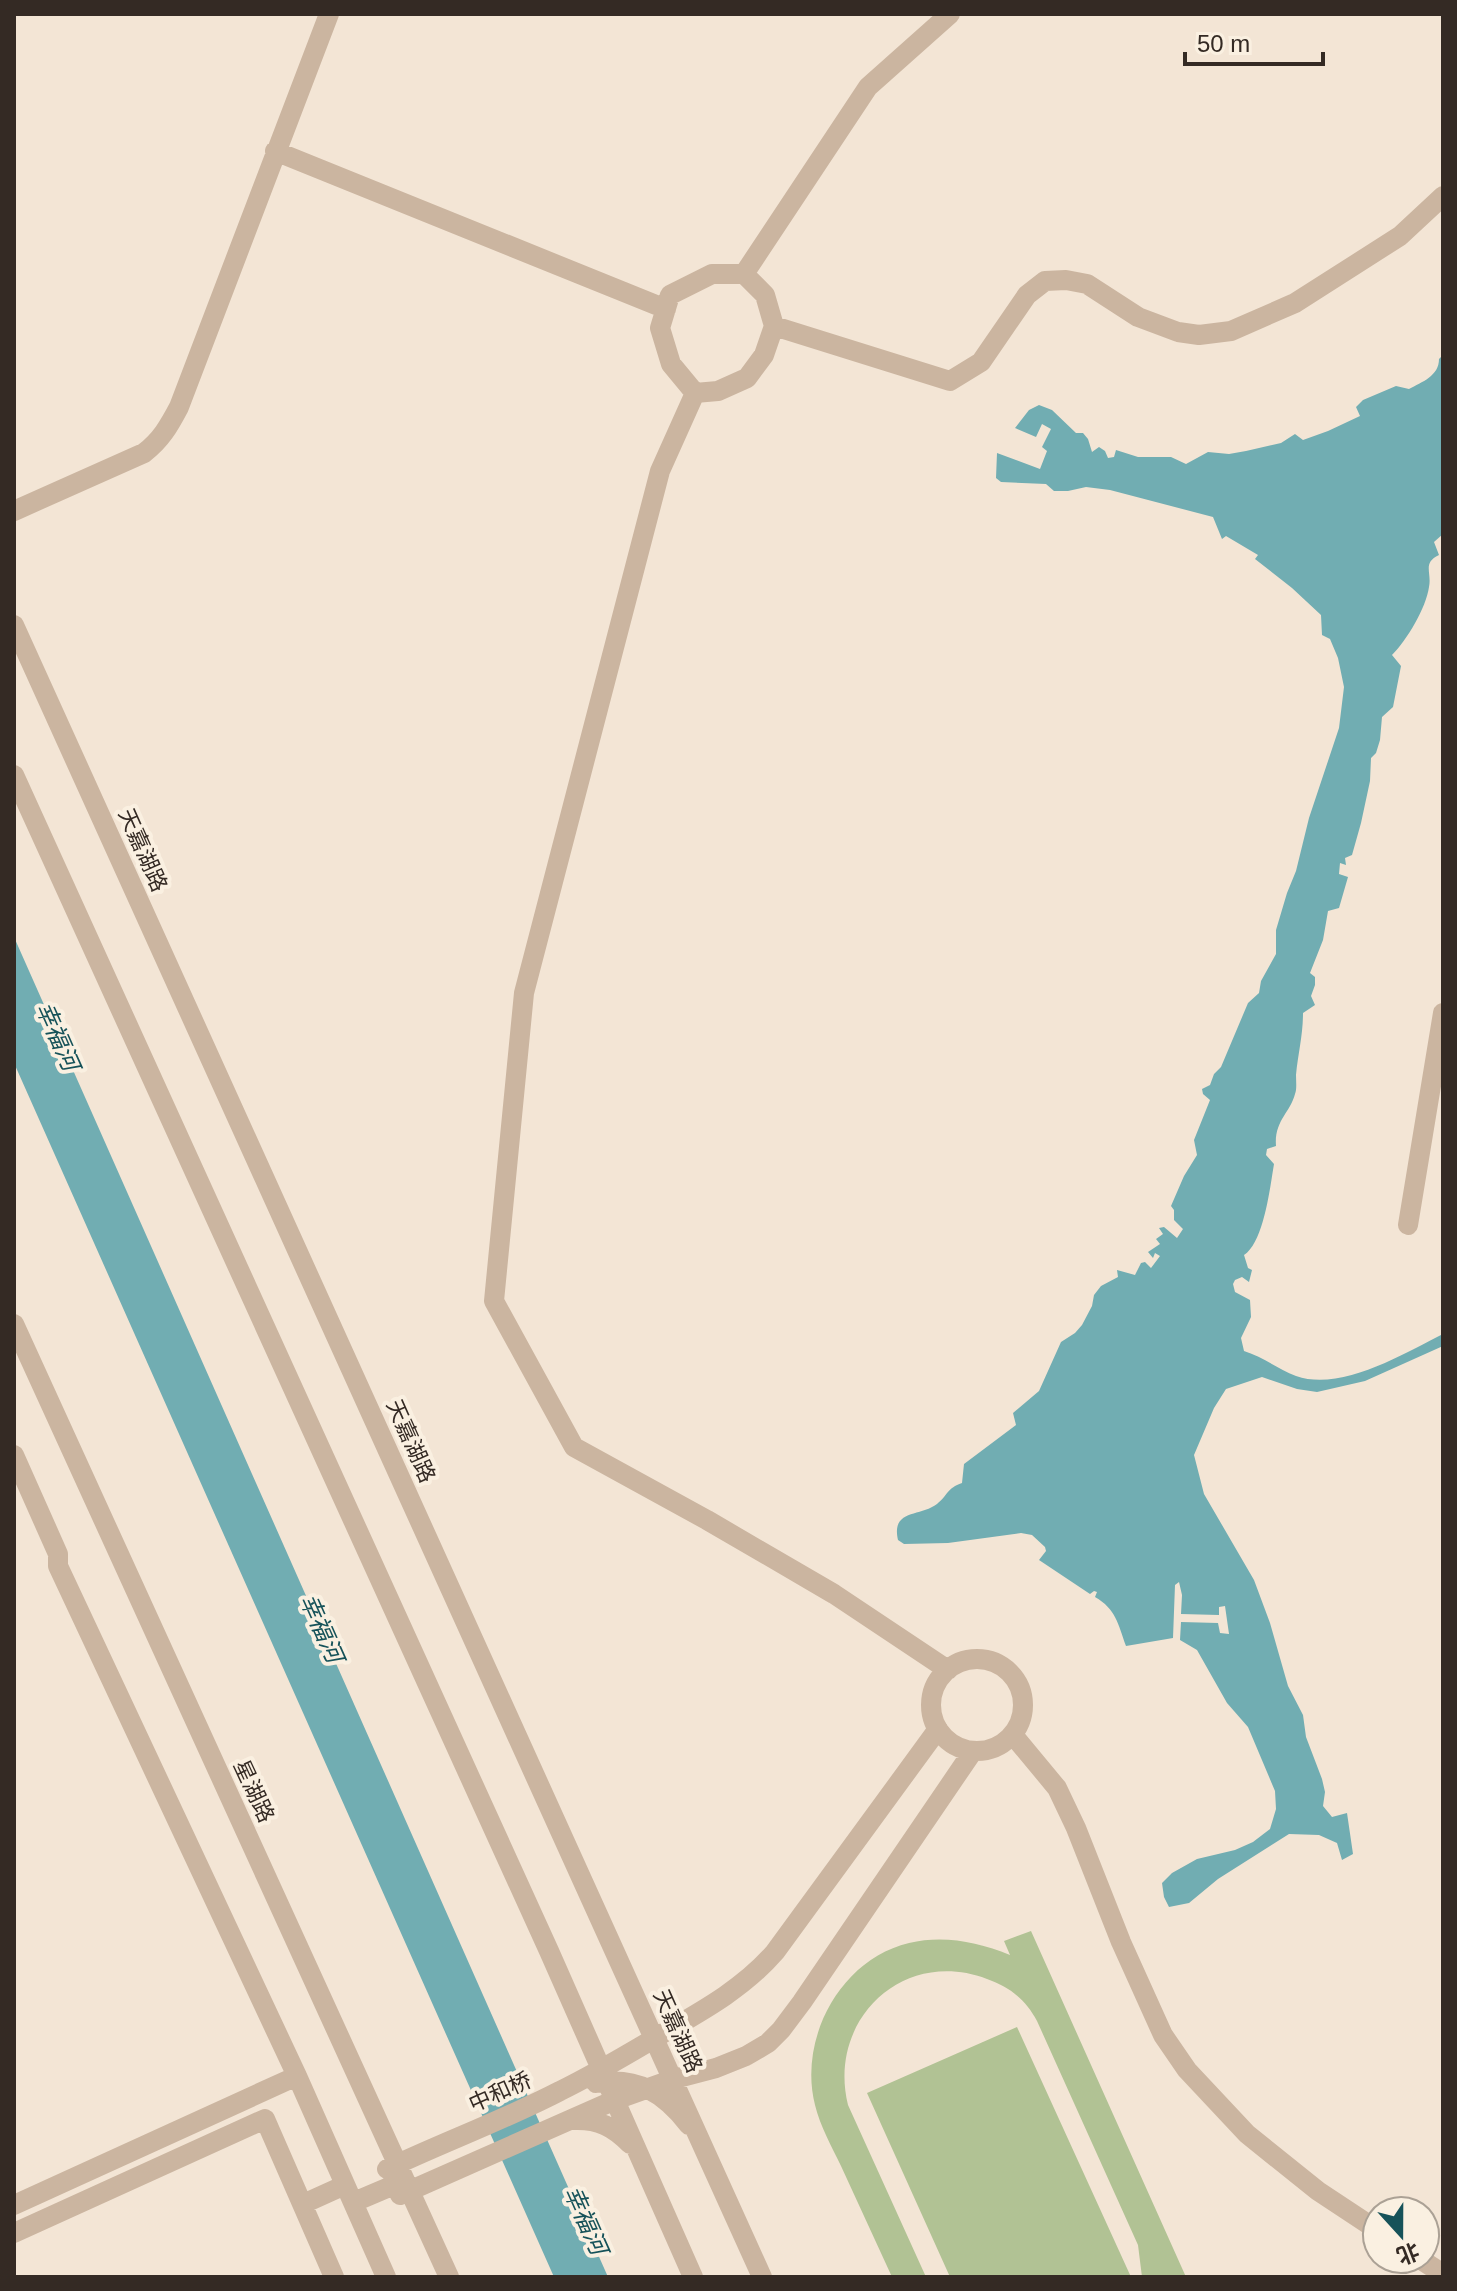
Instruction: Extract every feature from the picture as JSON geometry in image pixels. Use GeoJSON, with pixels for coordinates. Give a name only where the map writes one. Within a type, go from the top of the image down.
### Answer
{"type":"FeatureCollection","features":[{"type":"Feature","properties":{"kind":"street"},"geometry":{"type":"LineString","coordinates":[[14,511],[144,453],[163,436],[179,407],[329,14]]}},
{"type":"Feature","properties":{"kind":"street"},"geometry":{"type":"LineString","coordinates":[[744,274],[868,87],[950,14]]}},
{"type":"Feature","properties":{"kind":"street"},"geometry":{"type":"LineString","coordinates":[[275,151],[666,309]]}},
{"type":"Feature","properties":{"kind":"street"},"geometry":{"type":"LineString","coordinates":[[774,326],[950,381],[981,362],[1027,295],[1045,281],[1066,280],[1087,284],[1138,317],[1178,332],[1199,335],[1231,331],[1308,295],[1400,236],[1443,196]]}},
{"type":"Feature","properties":{"kind":"street"},"geometry":{"type":"LineString","coordinates":[[712,274],[744,274],[765,295],[774,326],[764,355],[747,378],[718,391],[695,393],[671,364],[660,328],[670,295],[712,274]]}},
{"type":"Feature","properties":{"kind":"street"},"geometry":{"type":"LineString","coordinates":[[695,393],[660,471],[524,993],[494,1301],[574,1447],[834,1594],[948,1670]]}},
{"type":"Feature","properties":{"kind":"street","name":"天嘉湖路"},"geometry":{"type":"LineString","coordinates":[[14,625],[762,2277]]}},
{"type":"Feature","properties":{"kind":"street"},"geometry":{"type":"LineString","coordinates":[[14,775],[693,2277]]}},
{"type":"Feature","properties":{"kind":"street"},"geometry":{"type":"LineString","coordinates":[[1408,1225],[1443,1013]]}},
{"type":"Feature","properties":{"kind":"street","name":"星湖路"},"geometry":{"type":"LineString","coordinates":[[14,1324],[377,2132]]}},
{"type":"Feature","properties":{"kind":"street","name":"星湖路"},"geometry":{"type":"LineString","coordinates":[[14,1351],[398,2177],[449,2277]]}},
{"type":"Feature","properties":{"kind":"street"},"geometry":{"type":"LineString","coordinates":[[14,1455],[58,1554],[58,1566],[297,2076],[386,2277]]}},
{"type":"Feature","properties":{"kind":"street"},"geometry":{"type":"LineString","coordinates":[[976,1659],[991,1661],[1015,1678],[1022,1692],[1024,1707],[1021,1722],[1013,1735],[988,1750],[959,1748],[947,1740],[932,1717],[931,1704],[939,1679],[948,1670],[961,1662],[976,1659]]}},
{"type":"Feature","properties":{"kind":"street"},"geometry":{"type":"LineString","coordinates":[[571,2120],[655,2038],[718,2001],[759,1971],[938,1729]]}},
{"type":"Feature","properties":{"kind":"street"},"geometry":{"type":"LineString","coordinates":[[1013,1735],[1057,1788],[1163,2035],[1187,2070],[1247,2134],[1318,2191],[1361,2219]]}},
{"type":"Feature","properties":{"kind":"street"},"geometry":{"type":"LineString","coordinates":[[607,2084],[648,2088],[716,2068],[768,2043],[781,2030],[973,1751]]}},
{"type":"Feature","properties":{"kind":"street"},"geometry":{"type":"LineString","coordinates":[[14,2205],[297,2076]]}},
{"type":"Feature","properties":{"kind":"street","name":"中和桥"},"geometry":{"type":"LineString","coordinates":[[461,2136],[558,2092],[607,2084]]}},
{"type":"Feature","properties":{"kind":"street"},"geometry":{"type":"LineString","coordinates":[[648,2088],[682,2116],[703,2144]]}},
{"type":"Feature","properties":{"kind":"street"},"geometry":{"type":"LineString","coordinates":[[14,2233],[265,2119],[334,2277]]}},
{"type":"Feature","properties":{"kind":"street"},"geometry":{"type":"LineString","coordinates":[[303,2204],[350,2194],[398,2177],[475,2162],[571,2120],[589,2119],[610,2127],[640,2156]]}},
{"type":"Feature","properties":{"kind":"street"},"geometry":{"type":"LineString","coordinates":[[377,2132],[407,2148],[423,2147],[461,2136]]}},
{"type":"Feature","properties":{"kind":"street"},"geometry":{"type":"LineString","coordinates":[[398,2177],[461,2136]]}},
{"type":"Feature","properties":{"kind":"street","name":"星湖路"},"geometry":{"type":"LineString","coordinates":[[398,2177],[435,2277]]}},
{"type":"Feature","properties":{"kind":"green space"},"geometry":{"type":"Polygon","coordinates":[[[1031,1931],[1186,2277],[1142,2277],[1138,2245],[1037,2021],[1022,2001],[995,1982],[956,1972],[927,1973],[901,1982],[878,1998],[861,2019],[849,2045],[844,2074],[848,2105],[926,2277],[892,2277],[826,2136],[815,2105],[811,2079],[813,2054],[819,2029],[830,2005],[863,1966],[885,1952],[909,1943],[935,1940],[960,1941],[1010,1955],[1004,1941],[1031,1931]]]}},
{"type":"Feature","properties":{"kind":"green space"},"geometry":{"type":"Polygon","coordinates":[[[1017,2027],[1131,2277],[950,2277],[867,2093],[1017,2027]]]}},
{"type":"Feature","properties":{"kind":"water"},"geometry":{"type":"Polygon","coordinates":[[[1443,355],[1443,534],[1434,542],[1439,555],[1429,565],[1429,587],[1420,614],[1392,655],[1401,666],[1393,707],[1382,717],[1380,740],[1371,758],[1370,781],[1352,855],[1345,858],[1346,865],[1340,863],[1339,874],[1348,877],[1339,908],[1328,911],[1323,940],[1310,973],[1315,977],[1311,996],[1315,1005],[1303,1013],[1293,1101],[1277,1130],[1276,1146],[1267,1149],[1266,1155],[1274,1164],[1261,1227],[1257,1239],[1244,1255],[1248,1268],[1252,1270],[1249,1282],[1242,1277],[1233,1284],[1235,1292],[1250,1300],[1251,1317],[1241,1338],[1244,1351],[1296,1376],[1314,1380],[1352,1375],[1443,1334],[1443,1346],[1365,1381],[1317,1392],[1262,1377],[1226,1389],[1214,1408],[1194,1455],[1204,1494],[1254,1580],[1288,1686],[1303,1715],[1306,1737],[1325,1792],[1323,1806],[1332,1817],[1347,1813],[1353,1854],[1342,1860],[1337,1843],[1319,1835],[1289,1834],[1218,1879],[1189,1903],[1169,1907],[1162,1883],[1172,1873],[1197,1859],[1235,1850],[1253,1842],[1270,1829],[1276,1809],[1275,1791],[1248,1727],[1227,1703],[1197,1650],[1180,1640],[1181,1622],[1218,1623],[1220,1633],[1229,1634],[1225,1606],[1219,1607],[1219,1615],[1181,1614],[1179,1582],[1175,1585],[1173,1638],[1126,1646],[1112,1612],[1095,1597],[1097,1592],[1090,1594],[1039,1560],[1046,1551],[1045,1547],[1032,1535],[1021,1533],[948,1543],[904,1544],[898,1540],[897,1530],[903,1518],[937,1504],[950,1489],[962,1483],[964,1464],[1016,1425],[1013,1413],[1039,1391],[1061,1342],[1082,1325],[1101,1286],[1118,1277],[1117,1270],[1135,1275],[1141,1263],[1145,1262],[1151,1268],[1160,1256],[1155,1253],[1153,1258],[1148,1252],[1160,1244],[1156,1239],[1163,1234],[1159,1228],[1164,1227],[1177,1238],[1183,1229],[1174,1220],[1171,1206],[1197,1155],[1194,1140],[1210,1100],[1202,1089],[1210,1085],[1221,1067],[1248,1003],[1259,993],[1261,981],[1276,954],[1276,930],[1339,728],[1344,687],[1330,639],[1322,635],[1321,615],[1255,559],[1258,555],[1226,536],[1222,539],[1213,517],[1110,490],[1086,487],[1054,491],[1046,484],[1001,482],[996,478],[997,453],[1040,469],[1047,451],[1042,447],[1051,429],[1042,424],[1036,437],[1015,428],[1029,410],[1039,405],[1052,410],[1076,433],[1083,433],[1092,452],[1099,447],[1108,458],[1114,457],[1116,450],[1138,457],[1171,457],[1186,464],[1208,452],[1229,454],[1246,451],[1281,443],[1295,434],[1303,440],[1360,416],[1356,407],[1363,400],[1396,386],[1409,389],[1424,381],[1436,370],[1443,355]]]}},
{"type":"Feature","properties":{"kind":"water"},"geometry":{"type":"Polygon","coordinates":[[[14,937],[608,2277],[554,2277],[14,1063],[14,937]]]}},
{"type":"Feature","properties":{"kind":"water label","name":"幸福河"},"geometry":{"type":"Point","coordinates":[58,1036]}},
{"type":"Feature","properties":{"kind":"water label","name":"幸福河"},"geometry":{"type":"Point","coordinates":[322,1628]}},
{"type":"Feature","properties":{"kind":"water label","name":"幸福河"},"geometry":{"type":"Point","coordinates":[586,2220]}}]}
